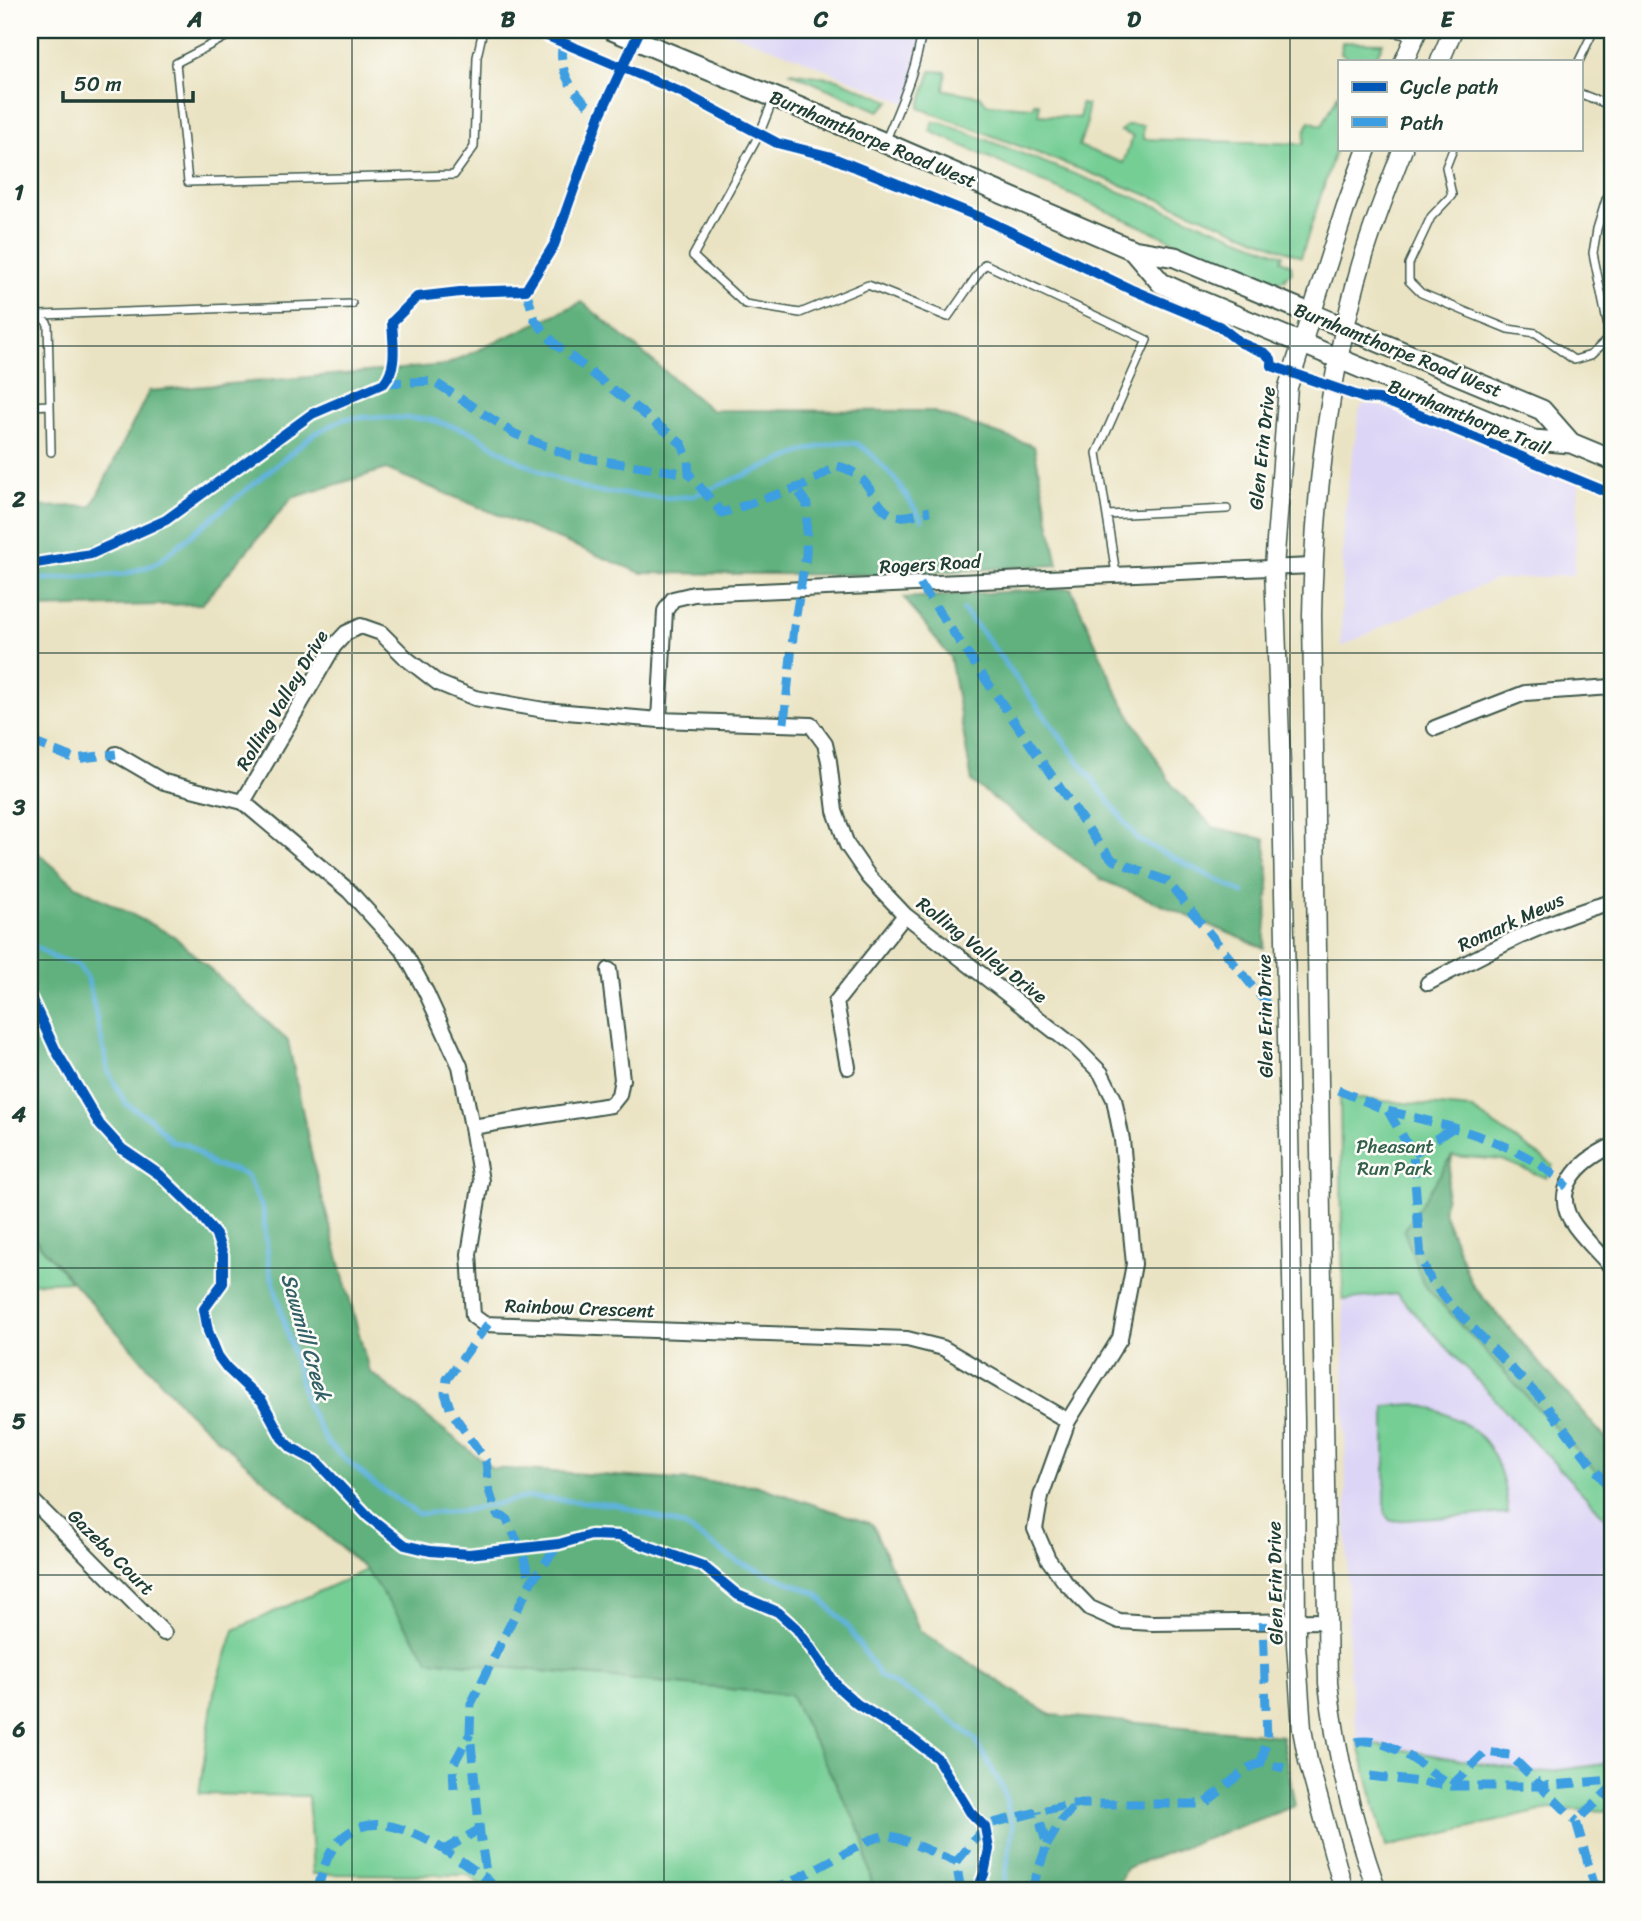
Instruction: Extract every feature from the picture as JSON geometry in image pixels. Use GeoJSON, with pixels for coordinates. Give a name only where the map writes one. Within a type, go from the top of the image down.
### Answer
{"type":"FeatureCollection","features":[{"type":"Feature","properties":{"kind":"main road","name":"Burnhamthorpe Road West"},"geometry":{"type":"LineString","coordinates":[[614,31],[774,96],[1133,250],[1175,257],[1542,410],[1571,443]]}},
{"type":"Feature","properties":{"kind":"main road","name":"Burnhamthorpe Road West"},"geometry":{"type":"LineString","coordinates":[[1133,250],[1161,283],[1532,440],[1571,443],[1612,460]]}},
{"type":"Feature","properties":{"kind":"street"},"geometry":{"type":"LineString","coordinates":[[1440,60],[1453,30]]}},
{"type":"Feature","properties":{"kind":"street"},"geometry":{"type":"LineString","coordinates":[[1404,60],[1417,33]]}},
{"type":"Feature","properties":{"kind":"street","name":"Glen Erin Drive"},"geometry":{"type":"LineString","coordinates":[[1344,1891],[1314,1791],[1302,1729],[1295,1622],[1295,1420],[1282,796],[1274,567],[1288,387],[1367,150]]}},
{"type":"Feature","properties":{"kind":"street"},"geometry":{"type":"LineString","coordinates":[[1376,1888],[1339,1763],[1328,1684],[1312,566],[1322,454],[1346,329],[1357,279],[1402,150]]}},
{"type":"Feature","properties":{"kind":"street","name":"Rogers Road"},"geometry":{"type":"LineString","coordinates":[[659,720],[665,611],[673,599],[694,594],[1312,566]]}},
{"type":"Feature","properties":{"kind":"street","name":"Rolling Valley Drive"},"geometry":{"type":"LineString","coordinates":[[243,802],[334,646],[346,633],[361,626],[381,633],[407,659],[438,683],[475,698],[544,710],[659,720],[811,725],[825,744],[835,811],[847,845],[869,877],[905,915],[1075,1047],[1101,1073],[1114,1100],[1122,1140],[1134,1264],[1120,1338],[1068,1421],[1045,1484],[1035,1529],[1048,1559],[1090,1608],[1119,1621],[1328,1622]]}},
{"type":"Feature","properties":{"kind":"street"},"geometry":{"type":"LineString","coordinates":[[1435,728],[1525,693],[1612,687]]}},
{"type":"Feature","properties":{"kind":"street","name":"Rainbow Crescent"},"geometry":{"type":"LineString","coordinates":[[116,754],[164,782],[243,802],[349,891],[403,950],[426,992],[460,1066],[481,1181],[469,1254],[471,1302],[473,1316],[484,1324],[907,1339],[943,1348],[1068,1421]]}},
{"type":"Feature","properties":{"kind":"street","name":"Romark Mews"},"geometry":{"type":"LineString","coordinates":[[1428,983],[1573,912],[1612,902]]}},
{"type":"Feature","properties":{"kind":"street"},"geometry":{"type":"LineString","coordinates":[[849,1067],[836,1002],[905,915]]}},
{"type":"Feature","properties":{"kind":"street"},"geometry":{"type":"LineString","coordinates":[[472,1127],[611,1105],[619,1095],[622,1079],[609,970]]}},
{"type":"Feature","properties":{"kind":"street"},"geometry":{"type":"LineString","coordinates":[[1612,1146],[1595,1154],[1579,1168],[1569,1180],[1564,1202],[1573,1224],[1612,1268]]}},
{"type":"Feature","properties":{"kind":"street","name":"Gazebo Court"},"geometry":{"type":"LineString","coordinates":[[30,1498],[164,1633]]}},
{"type":"Feature","properties":{"kind":"lane"},"geometry":{"type":"LineString","coordinates":[[239,30],[176,63],[188,182],[454,175],[474,147],[477,57],[483,30]]}},
{"type":"Feature","properties":{"kind":"lane"},"geometry":{"type":"LineString","coordinates":[[885,143],[911,80],[922,30]]}},
{"type":"Feature","properties":{"kind":"lane"},"geometry":{"type":"LineString","coordinates":[[1361,30],[1417,33]]}},
{"type":"Feature","properties":{"kind":"lane"},"geometry":{"type":"LineString","coordinates":[[1579,60],[1594,30]]}},
{"type":"Feature","properties":{"kind":"lane"},"geometry":{"type":"LineString","coordinates":[[1582,94],[1612,106]]}},
{"type":"Feature","properties":{"kind":"lane"},"geometry":{"type":"LineString","coordinates":[[774,96],[760,135],[693,256],[746,304],[800,313],[868,285],[948,317],[985,264],[1147,341],[1097,453],[1116,575]]}},
{"type":"Feature","properties":{"kind":"lane"},"geometry":{"type":"LineString","coordinates":[[1453,150],[1446,167],[1452,195],[1431,217],[1409,264],[1409,281],[1421,293],[1471,314],[1508,329],[1536,333],[1574,360],[1591,355],[1610,337],[1593,253],[1597,229],[1612,180]]}},
{"type":"Feature","properties":{"kind":"lane"},"geometry":{"type":"LineString","coordinates":[[30,304],[48,324],[50,334],[51,452]]}},
{"type":"Feature","properties":{"kind":"lane"},"geometry":{"type":"LineString","coordinates":[[41,315],[352,304]]}},
{"type":"Feature","properties":{"kind":"lane"},"geometry":{"type":"LineString","coordinates":[[30,406],[50,405]]}},
{"type":"Feature","properties":{"kind":"lane"},"geometry":{"type":"LineString","coordinates":[[1107,515],[1227,509]]}},
{"type":"Feature","properties":{"kind":"lane"},"geometry":{"type":"LineString","coordinates":[[1356,1891],[1376,1888]]}},
{"type":"Feature","properties":{"kind":"shaded area"},"geometry":{"type":"Polygon","coordinates":[[[724,30],[932,30],[923,78],[913,106],[724,30]]]}},
{"type":"Feature","properties":{"kind":"shaded area"},"geometry":{"type":"Polygon","coordinates":[[[1371,403],[1395,409],[1579,483],[1574,575],[1495,580],[1390,623],[1341,647],[1347,490],[1360,408],[1371,403]]]}},
{"type":"Feature","properties":{"kind":"shaded area"},"geometry":{"type":"Polygon","coordinates":[[[1397,1294],[1612,1525],[1612,1763],[1537,1773],[1358,1742],[1349,1675],[1343,1300],[1397,1294]]]}},
{"type":"Feature","properties":{"kind":"green space"},"geometry":{"type":"Polygon","coordinates":[[[1342,42],[1383,43],[1374,60],[1353,60],[1341,53],[1342,42]]]}},
{"type":"Feature","properties":{"kind":"green space"},"geometry":{"type":"Polygon","coordinates":[[[931,71],[946,72],[944,90],[980,96],[987,104],[1033,107],[1034,103],[1039,103],[1039,115],[1080,118],[1081,104],[1087,105],[1087,122],[1079,146],[1123,163],[1133,136],[1120,131],[1128,125],[1143,125],[1143,139],[1304,144],[1305,131],[1310,121],[1322,126],[1338,95],[1338,142],[1301,257],[1166,202],[919,108],[931,71]]]}},
{"type":"Feature","properties":{"kind":"green space"},"geometry":{"type":"Polygon","coordinates":[[[789,72],[837,79],[890,101],[879,111],[789,72]]]}},
{"type":"Feature","properties":{"kind":"green space"},"geometry":{"type":"Polygon","coordinates":[[[933,122],[943,123],[1283,255],[1281,260],[1291,265],[1292,273],[1282,281],[1257,279],[930,131],[933,122]]]}},
{"type":"Feature","properties":{"kind":"green space"},"geometry":{"type":"Polygon","coordinates":[[[582,302],[711,410],[931,411],[1034,446],[1058,565],[887,575],[641,573],[386,469],[292,498],[202,604],[30,608],[30,507],[92,506],[149,391],[446,365],[582,302]]]}},
{"type":"Feature","properties":{"kind":"green space"},"geometry":{"type":"Polygon","coordinates":[[[1071,588],[1119,697],[1172,785],[1213,827],[1265,839],[1269,883],[1264,948],[1102,880],[972,782],[950,657],[904,598],[1071,588]]]}},
{"type":"Feature","properties":{"kind":"green space"},"geometry":{"type":"Polygon","coordinates":[[[30,846],[76,886],[174,936],[288,1041],[314,1167],[369,1371],[492,1468],[755,1485],[872,1524],[920,1631],[1051,1715],[1282,1736],[1295,1806],[1126,1868],[1115,1891],[873,1891],[863,1836],[790,1695],[429,1660],[366,1570],[188,1412],[30,1234],[30,846]]]}},
{"type":"Feature","properties":{"kind":"green space","name":"Pheasant Run Park"},"geometry":{"type":"Polygon","coordinates":[[[1340,1097],[1471,1109],[1553,1165],[1546,1178],[1502,1160],[1452,1156],[1443,1212],[1472,1285],[1612,1446],[1612,1525],[1397,1294],[1343,1300],[1340,1097]]]}},
{"type":"Feature","properties":{"kind":"green space"},"geometry":{"type":"Polygon","coordinates":[[[1452,1156],[1443,1212],[1472,1285],[1612,1446],[1612,1489],[1423,1284],[1404,1231],[1452,1156]]]}},
{"type":"Feature","properties":{"kind":"green space"},"geometry":{"type":"Polygon","coordinates":[[[30,1234],[71,1281],[30,1283],[30,1234]]]}},
{"type":"Feature","properties":{"kind":"green space"},"geometry":{"type":"Polygon","coordinates":[[[1416,1404],[1457,1419],[1484,1440],[1500,1471],[1508,1513],[1391,1521],[1385,1515],[1385,1406],[1416,1404]]]}},
{"type":"Feature","properties":{"kind":"green space"},"geometry":{"type":"Polygon","coordinates":[[[366,1570],[430,1660],[790,1695],[863,1836],[873,1891],[488,1891],[468,1875],[313,1874],[308,1796],[199,1794],[214,1692],[234,1630],[366,1570]]]}},
{"type":"Feature","properties":{"kind":"green space"},"geometry":{"type":"Polygon","coordinates":[[[1358,1742],[1537,1773],[1612,1763],[1612,1811],[1549,1809],[1386,1847],[1358,1742]]]}},
{"type":"Feature","properties":{"kind":"waterway"},"geometry":{"type":"LineString","coordinates":[[30,580],[125,574],[156,564],[314,434],[344,419],[367,417],[428,419],[472,432],[509,456],[552,477],[592,491],[670,498],[693,496],[807,450],[839,442],[858,444],[895,479],[922,519]]}},
{"type":"Feature","properties":{"kind":"waterway"},"geometry":{"type":"LineString","coordinates":[[963,610],[1138,840],[1243,893]]}},
{"type":"Feature","properties":{"kind":"waterway","name":"Sawmill Creek"},"geometry":{"type":"LineString","coordinates":[[30,943],[54,958],[78,964],[88,980],[109,1073],[126,1104],[151,1119],[172,1142],[187,1144],[214,1166],[235,1170],[247,1176],[263,1210],[269,1266],[307,1405],[327,1443],[374,1484],[418,1514],[463,1511],[529,1497],[618,1505],[684,1526],[738,1562],[816,1593],[848,1627],[880,1676],[935,1707],[975,1739],[1003,1789],[1013,1827],[1003,1891]]}},
{"type":"Feature","properties":{"kind":"marked path"},"geometry":{"type":"LineString","coordinates":[[563,41],[562,64],[565,74],[576,93],[600,115]]}},
{"type":"Feature","properties":{"kind":"marked path"},"geometry":{"type":"LineString","coordinates":[[526,290],[535,320],[555,344],[682,444],[688,459],[689,474],[722,513],[805,485],[837,466],[859,476],[888,513],[905,516],[930,511]]}},
{"type":"Feature","properties":{"kind":"marked path"},"geometry":{"type":"LineString","coordinates":[[384,383],[433,381],[515,434],[571,456],[689,474]]}},
{"type":"Feature","properties":{"kind":"marked path"},"geometry":{"type":"LineString","coordinates":[[784,723],[794,627],[806,555],[807,504],[796,488]]}},
{"type":"Feature","properties":{"kind":"marked path"},"geometry":{"type":"LineString","coordinates":[[920,584],[1098,843],[1113,860],[1167,881],[1267,1004]]}},
{"type":"Feature","properties":{"kind":"marked path"},"geometry":{"type":"LineString","coordinates":[[30,741],[75,759],[116,754]]}},
{"type":"Feature","properties":{"kind":"marked path"},"geometry":{"type":"LineString","coordinates":[[1338,1090],[1388,1111],[1413,1154],[1421,1259],[1431,1281],[1542,1400],[1612,1491]]}},
{"type":"Feature","properties":{"kind":"marked path"},"geometry":{"type":"LineString","coordinates":[[1388,1111],[1483,1137],[1528,1158],[1567,1187]]}},
{"type":"Feature","properties":{"kind":"marked path"},"geometry":{"type":"LineString","coordinates":[[1413,1154],[1454,1127]]}},
{"type":"Feature","properties":{"kind":"marked path"},"geometry":{"type":"LineString","coordinates":[[488,1324],[447,1379],[445,1393],[451,1411],[486,1461],[489,1490],[497,1515],[506,1518],[521,1549],[531,1582]]}},
{"type":"Feature","properties":{"kind":"marked path"},"geometry":{"type":"LineString","coordinates":[[498,1891],[487,1879],[480,1834],[470,1733],[471,1704],[531,1582],[559,1544]]}},
{"type":"Feature","properties":{"kind":"marked path"},"geometry":{"type":"LineString","coordinates":[[1261,1763],[1267,1740],[1263,1622]]}},
{"type":"Feature","properties":{"kind":"marked path"},"geometry":{"type":"LineString","coordinates":[[454,1789],[453,1765],[470,1734]]}},
{"type":"Feature","properties":{"kind":"marked path"},"geometry":{"type":"LineString","coordinates":[[1356,1742],[1381,1743],[1393,1748],[1451,1786],[1486,1752],[1510,1755],[1576,1821]]}},
{"type":"Feature","properties":{"kind":"marked path"},"geometry":{"type":"LineString","coordinates":[[956,1862],[978,1835],[993,1823],[1070,1804],[1204,1804],[1248,1768],[1261,1763],[1284,1768]]}},
{"type":"Feature","properties":{"kind":"marked path"},"geometry":{"type":"LineString","coordinates":[[1370,1776],[1451,1786],[1542,1786],[1612,1780]]}},
{"type":"Feature","properties":{"kind":"marked path"},"geometry":{"type":"LineString","coordinates":[[1596,1891],[1576,1821],[1612,1787]]}},
{"type":"Feature","properties":{"kind":"marked path"},"geometry":{"type":"LineString","coordinates":[[1047,1845],[1061,1821],[1076,1804]]}},
{"type":"Feature","properties":{"kind":"marked path"},"geometry":{"type":"LineString","coordinates":[[1031,1891],[1047,1845],[1037,1812]]}},
{"type":"Feature","properties":{"kind":"marked path"},"geometry":{"type":"LineString","coordinates":[[317,1891],[332,1850],[348,1833],[367,1825],[387,1825],[409,1832],[451,1854],[487,1879]]}},
{"type":"Feature","properties":{"kind":"marked path"},"geometry":{"type":"LineString","coordinates":[[444,1850],[480,1829]]}},
{"type":"Feature","properties":{"kind":"marked path"},"geometry":{"type":"LineString","coordinates":[[769,1891],[885,1835],[899,1838],[956,1862],[961,1891]]}},
{"type":"Feature","properties":{"kind":"marked path"},"geometry":{"type":"LineString","coordinates":[[605,1891],[645,1891]]}},
{"type":"Feature","properties":{"kind":"cycle path","name":"Burnhamthorpe Trail"},"geometry":{"type":"LineString","coordinates":[[533,30],[683,93],[777,143],[828,156],[982,218],[1130,289],[1219,326],[1241,343],[1265,353],[1271,359],[1272,366],[1364,398],[1393,404],[1612,494]]}},
{"type":"Feature","properties":{"kind":"cycle path"},"geometry":{"type":"LineString","coordinates":[[30,564],[91,554],[166,520],[312,414],[384,383],[393,362],[392,322],[417,297],[460,292],[526,290],[554,245],[600,115],[640,30]]}},
{"type":"Feature","properties":{"kind":"cycle path"},"geometry":{"type":"LineString","coordinates":[[30,996],[55,1049],[100,1125],[122,1149],[160,1175],[197,1211],[216,1235],[223,1255],[223,1283],[204,1309],[208,1331],[218,1356],[262,1401],[282,1438],[292,1448],[316,1461],[369,1517],[405,1545],[430,1551],[469,1554],[559,1544],[591,1535],[619,1536],[703,1566],[738,1595],[778,1612],[797,1629],[838,1687],[857,1704],[910,1737],[937,1758],[970,1812],[985,1827],[989,1849],[977,1891]]}}]}
